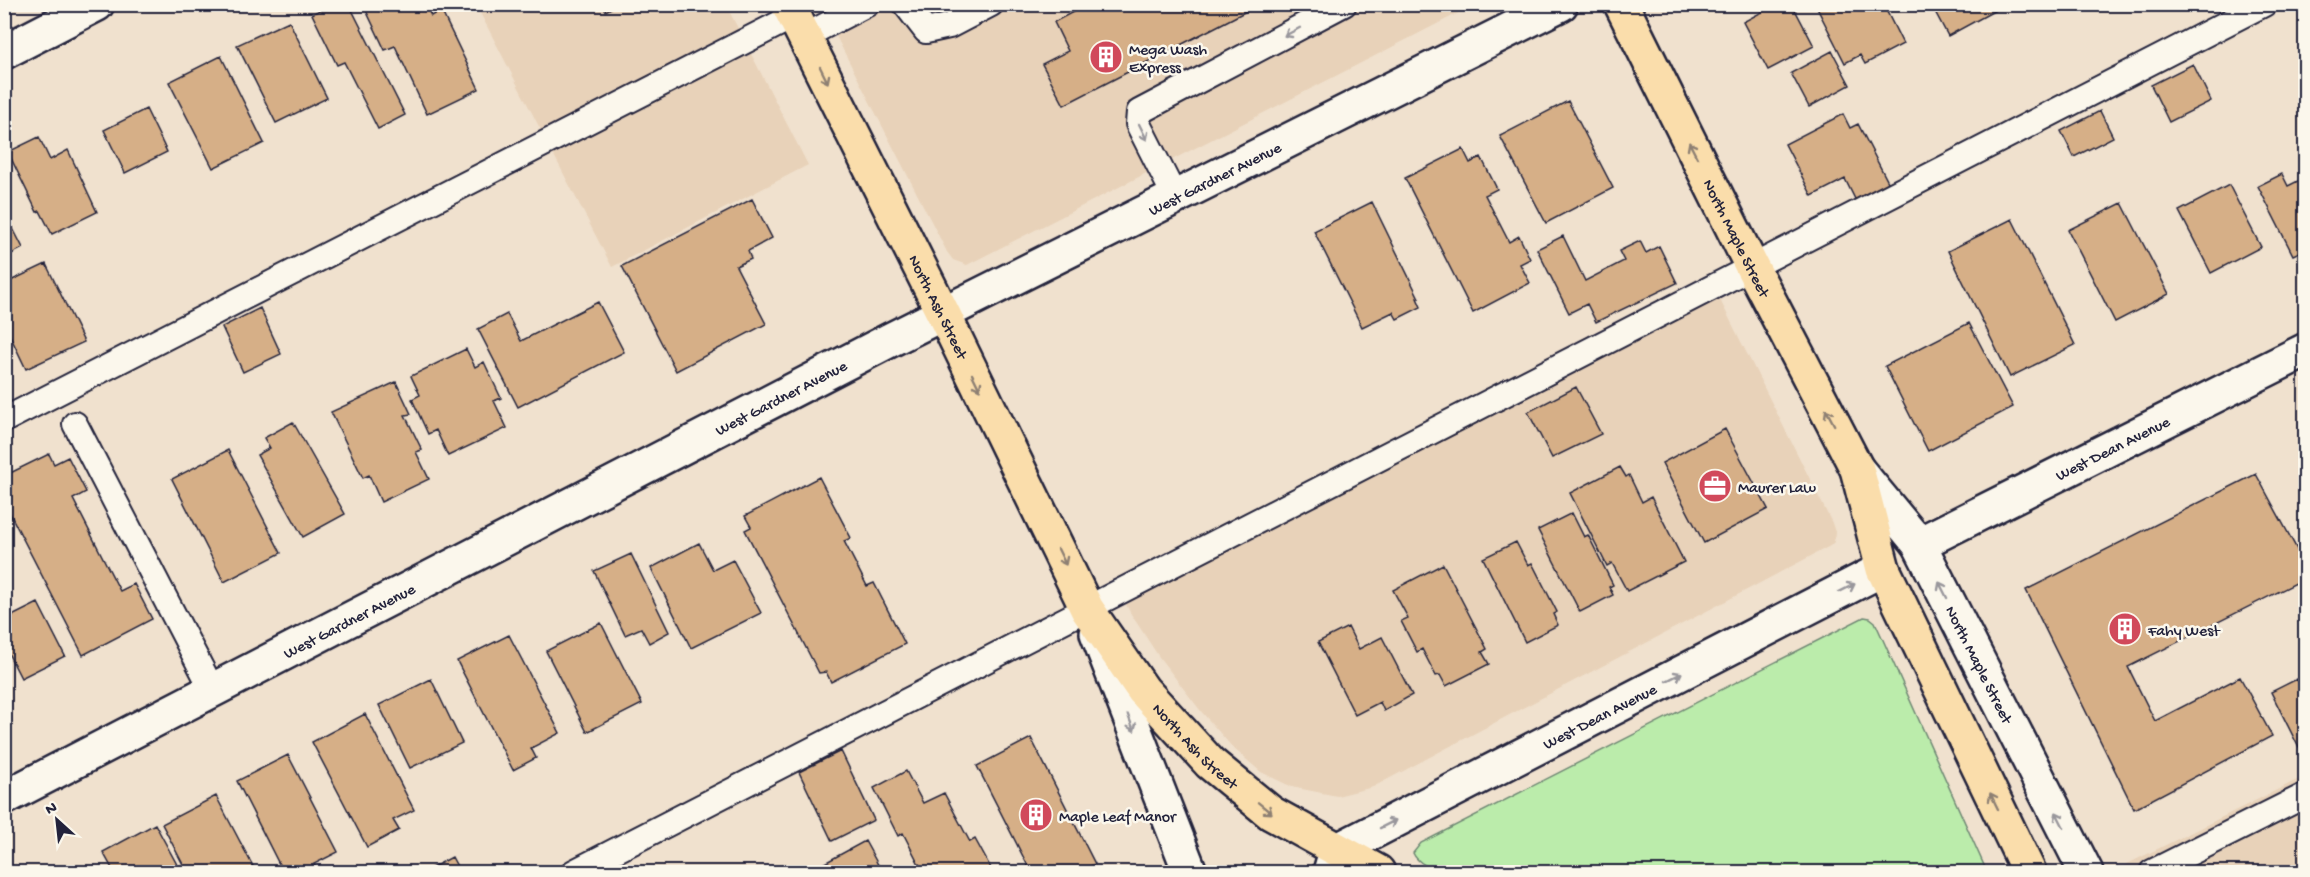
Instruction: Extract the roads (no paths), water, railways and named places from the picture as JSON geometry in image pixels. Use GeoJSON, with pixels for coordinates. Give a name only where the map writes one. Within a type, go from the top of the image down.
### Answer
{"type":"FeatureCollection","features":[{"type":"Feature","properties":{"kind":"main road","name":"North Maple Street"},"geometry":{"type":"LineString","coordinates":[[1621,4],[1752,267],[1857,469],[1883,569],[2030,873]]}},
{"type":"Feature","properties":{"kind":"main road","name":"North Ash Street"},"geometry":{"type":"LineString","coordinates":[[796,19],[1087,609],[1143,690],[1210,763],[1333,862]]}},
{"type":"Feature","properties":{"kind":"main road"},"geometry":{"type":"LineString","coordinates":[[1333,862],[1378,873]]}},
{"type":"Feature","properties":{"kind":"street"},"geometry":{"type":"LineString","coordinates":[[4,52],[97,4]]}},
{"type":"Feature","properties":{"kind":"street","name":"West Gardner Avenue"},"geometry":{"type":"LineString","coordinates":[[4,798],[943,313],[1561,4]]}},
{"type":"Feature","properties":{"kind":"street","name":"West Dean Avenue"},"geometry":{"type":"LineString","coordinates":[[1919,544],[2306,350]]}},
{"type":"Feature","properties":{"kind":"street","name":"North Maple Street"},"geometry":{"type":"LineString","coordinates":[[1857,469],[1919,544],[2086,873]]}},
{"type":"Feature","properties":{"kind":"street","name":"West Dean Avenue"},"geometry":{"type":"LineString","coordinates":[[1333,862],[1883,569]]}},
{"type":"Feature","properties":{"kind":"street","name":"North Ash Street"},"geometry":{"type":"LineString","coordinates":[[1087,609],[1190,873]]}},
{"type":"Feature","properties":{"kind":"lane"},"geometry":{"type":"LineString","coordinates":[[4,420],[796,19],[867,4]]}},
{"type":"Feature","properties":{"kind":"lane"},"geometry":{"type":"LineString","coordinates":[[904,4],[926,32],[949,26],[991,4]]}},
{"type":"Feature","properties":{"kind":"lane"},"geometry":{"type":"LineString","coordinates":[[1175,197],[1138,124],[1139,112],[1344,4]]}},
{"type":"Feature","properties":{"kind":"lane"},"geometry":{"type":"LineString","coordinates":[[574,873],[2264,4]]}},
{"type":"Feature","properties":{"kind":"lane"},"geometry":{"type":"LineString","coordinates":[[75,424],[213,690]]}},
{"type":"Feature","properties":{"kind":"lane"},"geometry":{"type":"LineString","coordinates":[[2152,873],[2306,795]]}},
{"type":"Feature","properties":{"kind":"place","name":"Mega Wash Express"},"geometry":{"type":"Point","coordinates":[1106,57]}},
{"type":"Feature","properties":{"kind":"place","name":"Maurer Law"},"geometry":{"type":"Point","coordinates":[1715,486]}},
{"type":"Feature","properties":{"kind":"place","name":"Fahy West"},"geometry":{"type":"Point","coordinates":[2125,629]}},
{"type":"Feature","properties":{"kind":"place","name":"Maple Leaf Manor"},"geometry":{"type":"Point","coordinates":[1036,815]}}]}
